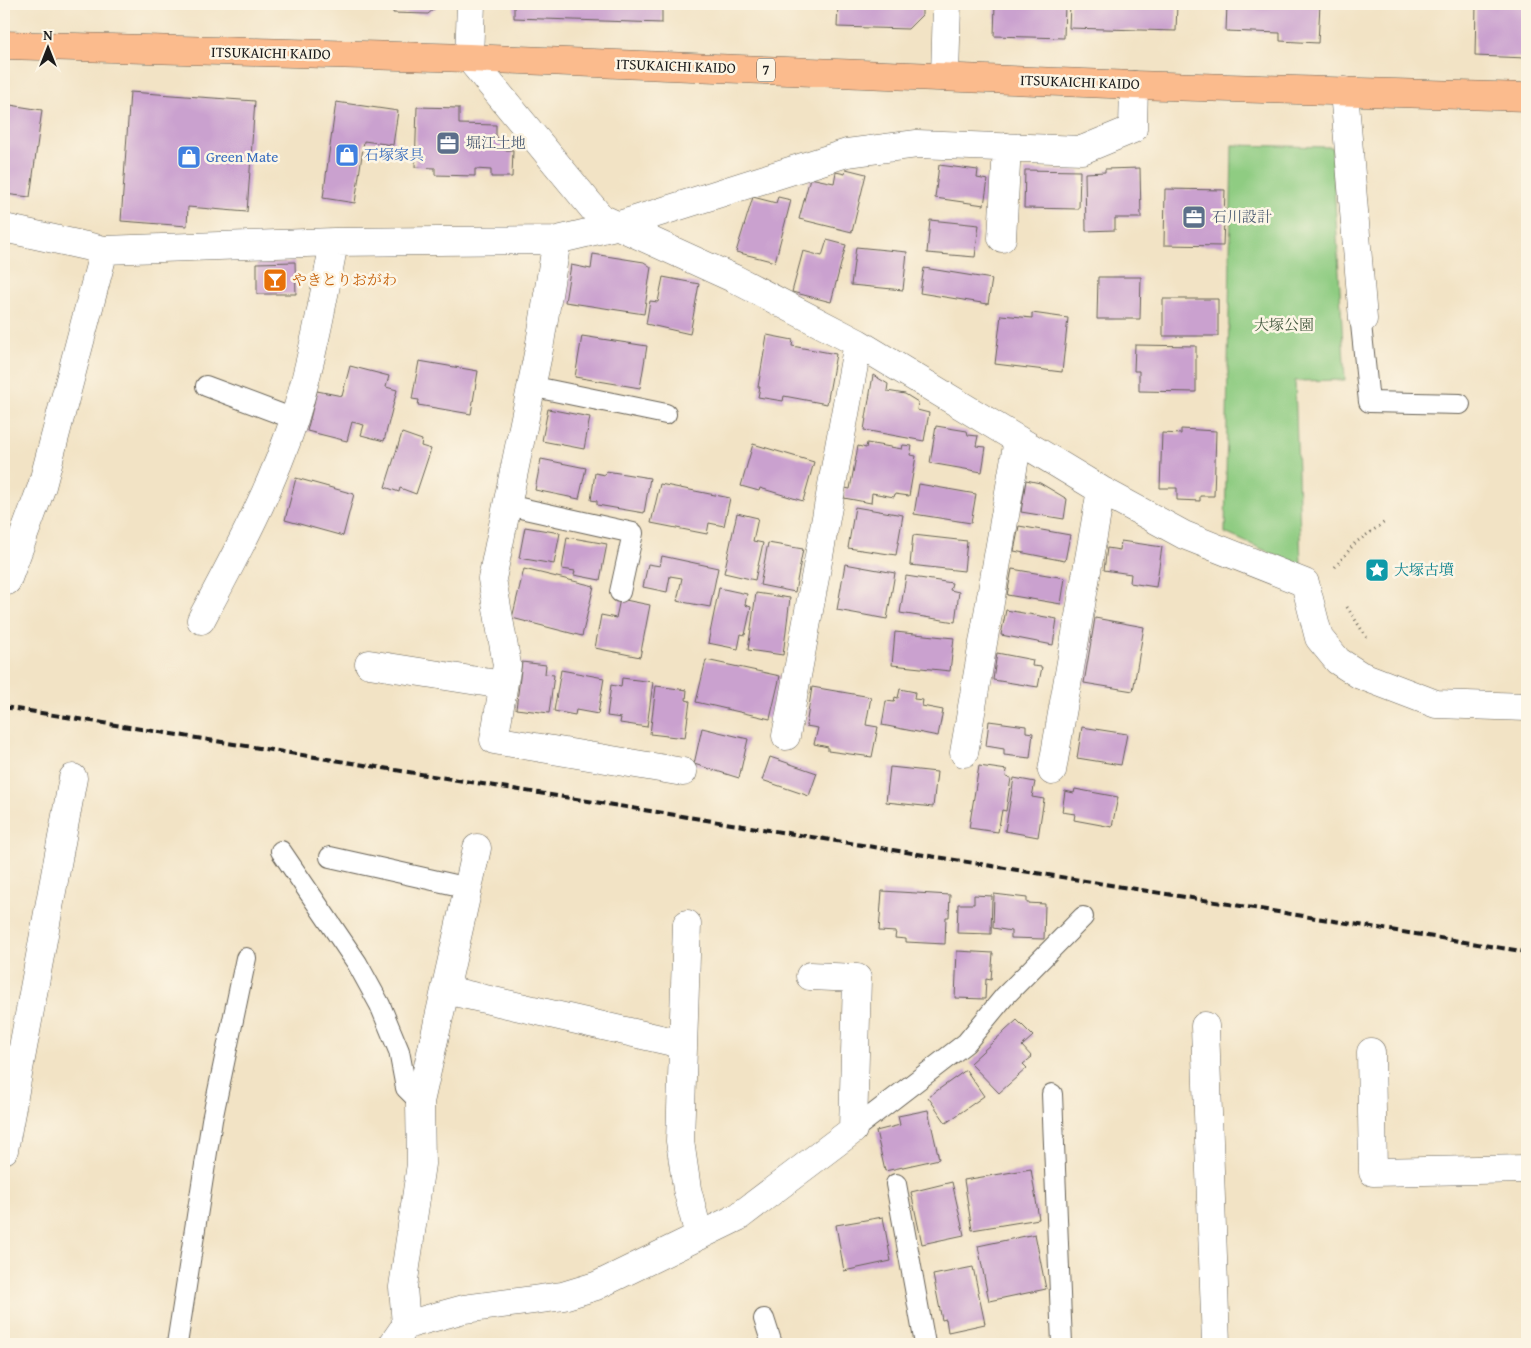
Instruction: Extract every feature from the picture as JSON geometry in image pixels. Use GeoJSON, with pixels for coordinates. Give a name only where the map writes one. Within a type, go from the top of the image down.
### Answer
{"type":"FeatureCollection","features":[{"type":"Feature","properties":{"kind":"main road","name":"ITSUKAICHI KAIDO"},"geometry":{"type":"LineString","coordinates":[[4,45],[469,58],[1134,85],[1527,97]]}},
{"type":"Feature","properties":{"kind":"street"},"geometry":{"type":"LineString","coordinates":[[471,4],[469,58],[601,218],[735,279],[858,343],[1100,490],[1184,534],[1305,583],[1320,638],[1338,661],[1360,675],[1436,704],[1527,707]]}},
{"type":"Feature","properties":{"kind":"street"},"geometry":{"type":"LineString","coordinates":[[945,76],[947,4]]}},
{"type":"Feature","properties":{"kind":"street"},"geometry":{"type":"LineString","coordinates":[[4,228],[104,250],[334,242],[557,240],[616,226],[847,153],[917,144],[1082,150],[1133,129],[1134,85]]}},
{"type":"Feature","properties":{"kind":"street"},"geometry":{"type":"LineString","coordinates":[[1344,91],[1363,319]]}},
{"type":"Feature","properties":{"kind":"street"},"geometry":{"type":"LineString","coordinates":[[1002,238],[1007,147]]}},
{"type":"Feature","properties":{"kind":"street"},"geometry":{"type":"LineString","coordinates":[[557,240],[539,349],[492,579],[506,665],[494,740],[683,772]]}},
{"type":"Feature","properties":{"kind":"street"},"geometry":{"type":"LineString","coordinates":[[201,620],[240,546],[294,419],[320,318],[334,242]]}},
{"type":"Feature","properties":{"kind":"street"},"geometry":{"type":"LineString","coordinates":[[7,581],[42,486],[104,250]]}},
{"type":"Feature","properties":{"kind":"street"},"geometry":{"type":"LineString","coordinates":[[786,736],[858,343]]}},
{"type":"Feature","properties":{"kind":"street"},"geometry":{"type":"LineString","coordinates":[[964,753],[1018,440]]}},
{"type":"Feature","properties":{"kind":"street"},"geometry":{"type":"LineString","coordinates":[[1052,771],[1100,490]]}},
{"type":"Feature","properties":{"kind":"street"},"geometry":{"type":"LineString","coordinates":[[369,664],[504,685]]}},
{"type":"Feature","properties":{"kind":"street"},"geometry":{"type":"LineString","coordinates":[[4,1150],[73,778]]}},
{"type":"Feature","properties":{"kind":"street"},"geometry":{"type":"LineString","coordinates":[[477,848],[420,1102],[421,1164],[403,1288],[400,1335],[464,1309],[563,1296],[596,1286],[738,1217],[853,1130],[857,978],[810,976]]}},
{"type":"Feature","properties":{"kind":"street"},"geometry":{"type":"LineString","coordinates":[[687,924],[680,1141],[687,1189],[699,1236]]}},
{"type":"Feature","properties":{"kind":"street"},"geometry":{"type":"LineString","coordinates":[[446,990],[682,1044]]}},
{"type":"Feature","properties":{"kind":"street"},"geometry":{"type":"LineString","coordinates":[[1205,1026],[1216,1344]]}},
{"type":"Feature","properties":{"kind":"street"},"geometry":{"type":"LineString","coordinates":[[1371,1052],[1372,1172],[1527,1169]]}},
{"type":"Feature","properties":{"kind":"lane"},"geometry":{"type":"LineString","coordinates":[[1363,319],[1361,324],[1369,402],[1460,404]]}},
{"type":"Feature","properties":{"kind":"lane"},"geometry":{"type":"LineString","coordinates":[[206,386],[294,419]]}},
{"type":"Feature","properties":{"kind":"lane"},"geometry":{"type":"LineString","coordinates":[[530,386],[666,414]]}},
{"type":"Feature","properties":{"kind":"lane"},"geometry":{"type":"LineString","coordinates":[[506,505],[632,533],[620,592]]}},
{"type":"Feature","properties":{"kind":"lane"},"geometry":{"type":"LineString","coordinates":[[281,851],[357,963],[380,1005],[399,1051],[406,1088],[420,1102]]}},
{"type":"Feature","properties":{"kind":"lane"},"geometry":{"type":"LineString","coordinates":[[330,858],[469,888]]}},
{"type":"Feature","properties":{"kind":"lane"},"geometry":{"type":"LineString","coordinates":[[853,1130],[966,1043],[1004,997],[1083,917]]}},
{"type":"Feature","properties":{"kind":"lane"},"geometry":{"type":"LineString","coordinates":[[177,1344],[212,1120],[246,958]]}},
{"type":"Feature","properties":{"kind":"lane"},"geometry":{"type":"LineString","coordinates":[[1052,1094],[1062,1344]]}},
{"type":"Feature","properties":{"kind":"lane"},"geometry":{"type":"LineString","coordinates":[[896,1184],[925,1344]]}},
{"type":"Feature","properties":{"kind":"lane"},"geometry":{"type":"LineString","coordinates":[[764,1319],[772,1344]]}},
{"type":"Feature","properties":{"kind":"path"},"geometry":{"type":"LineString","coordinates":[[1336,575],[1335,566],[1355,543],[1385,522]]}},
{"type":"Feature","properties":{"kind":"path"},"geometry":{"type":"LineString","coordinates":[[1343,600],[1367,638]]}},
{"type":"Feature","properties":{"kind":"green space","name":"大塚公園"},"geometry":{"type":"Polygon","coordinates":[[[1232,145],[1332,147],[1345,380],[1295,381],[1301,566],[1225,533],[1232,145]]]}},
{"type":"Feature","properties":{"kind":"building"},"geometry":{"type":"Polygon","coordinates":[[[394,4],[440,4],[428,14],[393,13],[394,4]]]}},
{"type":"Feature","properties":{"kind":"building"},"geometry":{"type":"Polygon","coordinates":[[[514,4],[662,4],[662,23],[514,18],[514,4]]]}},
{"type":"Feature","properties":{"kind":"building"},"geometry":{"type":"Polygon","coordinates":[[[838,4],[922,4],[922,15],[908,29],[837,27],[838,4]]]}},
{"type":"Feature","properties":{"kind":"building"},"geometry":{"type":"Polygon","coordinates":[[[995,4],[1065,4],[1064,38],[994,36],[995,4]]]}},
{"type":"Feature","properties":{"kind":"building"},"geometry":{"type":"Polygon","coordinates":[[[1070,4],[1177,4],[1176,31],[1069,28],[1070,4]]]}},
{"type":"Feature","properties":{"kind":"building"},"geometry":{"type":"Polygon","coordinates":[[[1227,4],[1320,4],[1318,43],[1280,41],[1280,33],[1226,31],[1227,4]]]}},
{"type":"Feature","properties":{"kind":"building"},"geometry":{"type":"Polygon","coordinates":[[[1476,4],[1527,4],[1527,58],[1475,56],[1476,4]]]}},
{"type":"Feature","properties":{"kind":"building"},"geometry":{"type":"Polygon","coordinates":[[[130,92],[255,101],[247,212],[188,207],[187,226],[121,221],[130,92]]]}},
{"type":"Feature","properties":{"kind":"building"},"geometry":{"type":"Polygon","coordinates":[[[336,102],[398,111],[393,145],[364,141],[355,203],[323,198],[336,102]]]}},
{"type":"Feature","properties":{"kind":"building"},"geometry":{"type":"Polygon","coordinates":[[[4,104],[42,110],[30,197],[4,194],[4,104]]]}},
{"type":"Feature","properties":{"kind":"building"},"geometry":{"type":"Polygon","coordinates":[[[417,107],[459,108],[459,124],[496,125],[496,135],[504,150],[513,150],[512,177],[491,177],[491,170],[475,169],[475,176],[435,175],[435,168],[415,167],[417,107]]]}},
{"type":"Feature","properties":{"kind":"building"},"geometry":{"type":"Polygon","coordinates":[[[939,165],[978,170],[977,178],[988,180],[984,205],[935,198],[939,165]]]}},
{"type":"Feature","properties":{"kind":"building"},"geometry":{"type":"Polygon","coordinates":[[[1140,168],[1141,218],[1115,218],[1115,230],[1086,231],[1085,173],[1105,172],[1105,169],[1140,168]]]}},
{"type":"Feature","properties":{"kind":"building"},"geometry":{"type":"Polygon","coordinates":[[[846,169],[866,174],[852,232],[799,219],[810,178],[834,183],[836,172],[845,174],[846,169]]]}},
{"type":"Feature","properties":{"kind":"building"},"geometry":{"type":"Polygon","coordinates":[[[1025,170],[1080,171],[1079,209],[1024,208],[1025,170]]]}},
{"type":"Feature","properties":{"kind":"building","name":"石川設計"},"geometry":{"type":"Polygon","coordinates":[[[1165,189],[1225,190],[1223,246],[1164,245],[1165,189]]]}},
{"type":"Feature","properties":{"kind":"building"},"geometry":{"type":"Polygon","coordinates":[[[753,197],[776,203],[778,197],[791,200],[775,262],[736,252],[753,197]]]}},
{"type":"Feature","properties":{"kind":"building"},"geometry":{"type":"Polygon","coordinates":[[[930,220],[979,225],[975,257],[927,253],[930,220]]]}},
{"type":"Feature","properties":{"kind":"building"},"geometry":{"type":"Polygon","coordinates":[[[827,240],[846,245],[831,302],[792,292],[803,251],[822,256],[827,240]]]}},
{"type":"Feature","properties":{"kind":"building"},"geometry":{"type":"Polygon","coordinates":[[[856,247],[907,252],[903,290],[851,285],[856,247]]]}},
{"type":"Feature","properties":{"kind":"building"},"geometry":{"type":"Polygon","coordinates":[[[593,254],[644,262],[651,267],[644,314],[565,302],[571,265],[591,269],[593,254]]]}},
{"type":"Feature","properties":{"kind":"building"},"geometry":{"type":"Polygon","coordinates":[[[295,262],[296,294],[257,294],[257,263],[295,262]]]}},
{"type":"Feature","properties":{"kind":"building"},"geometry":{"type":"Polygon","coordinates":[[[924,268],[992,279],[988,304],[920,293],[924,268]]]}},
{"type":"Feature","properties":{"kind":"building"},"geometry":{"type":"Polygon","coordinates":[[[663,277],[699,284],[690,334],[646,324],[650,301],[658,302],[663,277]]]}},
{"type":"Feature","properties":{"kind":"building"},"geometry":{"type":"Polygon","coordinates":[[[1098,277],[1141,277],[1140,319],[1097,319],[1098,277]]]}},
{"type":"Feature","properties":{"kind":"building"},"geometry":{"type":"Polygon","coordinates":[[[1163,299],[1218,299],[1218,336],[1163,336],[1163,299]]]}},
{"type":"Feature","properties":{"kind":"building"},"geometry":{"type":"Polygon","coordinates":[[[1032,313],[1068,318],[1062,372],[995,364],[1001,315],[1032,318],[1032,313]]]}},
{"type":"Feature","properties":{"kind":"building"},"geometry":{"type":"Polygon","coordinates":[[[767,335],[793,340],[792,346],[836,354],[827,404],[784,396],[783,401],[758,397],[767,335]]]}},
{"type":"Feature","properties":{"kind":"building"},"geometry":{"type":"Polygon","coordinates":[[[582,336],[647,346],[640,388],[575,377],[582,336]]]}},
{"type":"Feature","properties":{"kind":"building"},"geometry":{"type":"Polygon","coordinates":[[[1135,345],[1196,346],[1196,392],[1139,391],[1139,371],[1134,371],[1135,345]]]}},
{"type":"Feature","properties":{"kind":"building"},"geometry":{"type":"Polygon","coordinates":[[[419,361],[478,371],[471,414],[418,405],[419,400],[412,399],[419,361]]]}},
{"type":"Feature","properties":{"kind":"building"},"geometry":{"type":"Polygon","coordinates":[[[350,366],[389,376],[386,387],[397,390],[384,441],[361,435],[364,425],[352,422],[347,441],[307,431],[317,391],[342,396],[350,366]]]}},
{"type":"Feature","properties":{"kind":"building"},"geometry":{"type":"Polygon","coordinates":[[[873,375],[888,384],[887,391],[905,394],[918,402],[917,410],[929,413],[924,441],[864,430],[873,375]]]}},
{"type":"Feature","properties":{"kind":"building"},"geometry":{"type":"Polygon","coordinates":[[[548,409],[590,417],[584,449],[542,441],[548,409]]]}},
{"type":"Feature","properties":{"kind":"building"},"geometry":{"type":"Polygon","coordinates":[[[936,426],[967,431],[968,435],[978,436],[976,446],[986,447],[982,472],[930,463],[936,426]]]}},
{"type":"Feature","properties":{"kind":"building"},"geometry":{"type":"Polygon","coordinates":[[[1181,429],[1216,431],[1214,496],[1200,496],[1200,501],[1177,500],[1177,488],[1160,488],[1162,433],[1181,434],[1181,429]]]}},
{"type":"Feature","properties":{"kind":"building"},"geometry":{"type":"Polygon","coordinates":[[[402,433],[422,440],[421,446],[431,449],[416,494],[400,488],[399,492],[385,487],[402,433]]]}},
{"type":"Feature","properties":{"kind":"building"},"geometry":{"type":"Polygon","coordinates":[[[867,443],[902,449],[903,445],[912,446],[910,455],[916,456],[909,496],[895,494],[894,497],[872,493],[871,503],[844,498],[845,488],[850,489],[858,446],[866,448],[867,443]]]}},
{"type":"Feature","properties":{"kind":"building"},"geometry":{"type":"Polygon","coordinates":[[[753,444],[814,462],[803,501],[760,488],[759,491],[741,486],[753,444]]]}},
{"type":"Feature","properties":{"kind":"building"},"geometry":{"type":"Polygon","coordinates":[[[541,459],[586,468],[579,499],[535,490],[541,459]]]}},
{"type":"Feature","properties":{"kind":"building"},"geometry":{"type":"Polygon","coordinates":[[[606,471],[650,478],[644,513],[597,505],[597,501],[591,500],[595,473],[605,475],[606,471]]]}},
{"type":"Feature","properties":{"kind":"building"},"geometry":{"type":"Polygon","coordinates":[[[296,478],[354,494],[343,536],[285,520],[296,478]]]}},
{"type":"Feature","properties":{"kind":"building"},"geometry":{"type":"Polygon","coordinates":[[[1026,480],[1040,483],[1067,499],[1064,519],[1021,512],[1026,480]]]}},
{"type":"Feature","properties":{"kind":"building"},"geometry":{"type":"Polygon","coordinates":[[[660,484],[730,498],[724,526],[709,523],[707,534],[651,523],[660,484]]]}},
{"type":"Feature","properties":{"kind":"building"},"geometry":{"type":"Polygon","coordinates":[[[919,484],[976,494],[971,523],[914,514],[919,484]]]}},
{"type":"Feature","properties":{"kind":"building"},"geometry":{"type":"Polygon","coordinates":[[[855,507],[903,515],[896,555],[848,548],[855,507]]]}},
{"type":"Feature","properties":{"kind":"building"},"geometry":{"type":"Polygon","coordinates":[[[737,513],[758,518],[753,541],[763,543],[755,580],[724,573],[737,513]]]}},
{"type":"Feature","properties":{"kind":"building"},"geometry":{"type":"Polygon","coordinates":[[[1019,526],[1070,535],[1065,561],[1014,551],[1019,526]]]}},
{"type":"Feature","properties":{"kind":"building"},"geometry":{"type":"Polygon","coordinates":[[[525,527],[560,533],[554,564],[519,558],[525,527]]]}},
{"type":"Feature","properties":{"kind":"building"},"geometry":{"type":"Polygon","coordinates":[[[913,535],[967,541],[964,571],[910,565],[913,535]]]}},
{"type":"Feature","properties":{"kind":"building"},"geometry":{"type":"Polygon","coordinates":[[[567,537],[607,544],[600,580],[574,575],[575,571],[562,569],[567,537]]]}},
{"type":"Feature","properties":{"kind":"building"},"geometry":{"type":"Polygon","coordinates":[[[1121,541],[1162,547],[1156,587],[1130,583],[1131,574],[1104,570],[1107,548],[1120,550],[1121,541]]]}},
{"type":"Feature","properties":{"kind":"building"},"geometry":{"type":"Polygon","coordinates":[[[768,543],[803,549],[795,592],[760,585],[768,543]]]}},
{"type":"Feature","properties":{"kind":"building"},"geometry":{"type":"Polygon","coordinates":[[[662,556],[718,568],[710,607],[677,601],[682,578],[670,576],[667,592],[643,587],[648,564],[660,566],[662,556]]]}},
{"type":"Feature","properties":{"kind":"building"},"geometry":{"type":"Polygon","coordinates":[[[845,564],[895,573],[887,619],[837,610],[845,564]]]}},
{"type":"Feature","properties":{"kind":"building"},"geometry":{"type":"Polygon","coordinates":[[[524,569],[594,586],[582,636],[512,618],[524,569]]]}},
{"type":"Feature","properties":{"kind":"building"},"geometry":{"type":"Polygon","coordinates":[[[1012,569],[1065,578],[1061,604],[1007,595],[1012,569]]]}},
{"type":"Feature","properties":{"kind":"building"},"geometry":{"type":"Polygon","coordinates":[[[906,576],[952,583],[950,590],[959,592],[955,622],[900,613],[906,576]]]}},
{"type":"Feature","properties":{"kind":"building"},"geometry":{"type":"Polygon","coordinates":[[[719,588],[747,594],[745,605],[751,607],[745,635],[741,634],[738,649],[708,643],[719,588]]]}},
{"type":"Feature","properties":{"kind":"building"},"geometry":{"type":"Polygon","coordinates":[[[756,593],[790,598],[783,655],[748,650],[756,593]]]}},
{"type":"Feature","properties":{"kind":"building"},"geometry":{"type":"Polygon","coordinates":[[[620,599],[650,605],[640,657],[595,648],[601,615],[616,618],[620,599]]]}},
{"type":"Feature","properties":{"kind":"building"},"geometry":{"type":"Polygon","coordinates":[[[1006,610],[1057,619],[1053,645],[1001,635],[1006,610]]]}},
{"type":"Feature","properties":{"kind":"building"},"geometry":{"type":"Polygon","coordinates":[[[1095,618],[1144,627],[1133,691],[1084,683],[1095,618]]]}},
{"type":"Feature","properties":{"kind":"building"},"geometry":{"type":"Polygon","coordinates":[[[895,632],[954,638],[950,671],[892,665],[895,632]]]}},
{"type":"Feature","properties":{"kind":"building"},"geometry":{"type":"Polygon","coordinates":[[[997,653],[1033,660],[1032,666],[1042,667],[1038,687],[993,680],[997,653]]]}},
{"type":"Feature","properties":{"kind":"building"},"geometry":{"type":"Polygon","coordinates":[[[706,660],[780,676],[770,719],[696,702],[706,660]]]}},
{"type":"Feature","properties":{"kind":"building"},"geometry":{"type":"Polygon","coordinates":[[[522,662],[546,665],[545,674],[554,675],[549,713],[516,709],[522,662]]]}},
{"type":"Feature","properties":{"kind":"building"},"geometry":{"type":"Polygon","coordinates":[[[561,670],[604,678],[598,714],[576,710],[575,715],[554,711],[561,670]]]}},
{"type":"Feature","properties":{"kind":"building"},"geometry":{"type":"Polygon","coordinates":[[[622,678],[653,682],[647,727],[620,723],[621,718],[607,716],[611,685],[621,687],[622,678]]]}},
{"type":"Feature","properties":{"kind":"building"},"geometry":{"type":"Polygon","coordinates":[[[656,686],[687,690],[686,700],[690,701],[685,738],[650,734],[656,686]]]}},
{"type":"Feature","properties":{"kind":"building"},"geometry":{"type":"Polygon","coordinates":[[[812,687],[871,697],[866,725],[878,727],[872,757],[828,751],[828,747],[814,744],[818,728],[806,726],[812,687]]]}},
{"type":"Feature","properties":{"kind":"building"},"geometry":{"type":"Polygon","coordinates":[[[900,689],[915,692],[914,699],[923,700],[922,706],[943,710],[938,736],[882,725],[886,701],[894,702],[895,697],[898,698],[900,689]]]}},
{"type":"Feature","properties":{"kind":"building"},"geometry":{"type":"Polygon","coordinates":[[[989,721],[1026,726],[1026,732],[1033,733],[1030,758],[1004,755],[1004,749],[986,746],[989,721]]]}},
{"type":"Feature","properties":{"kind":"building"},"geometry":{"type":"Polygon","coordinates":[[[1082,727],[1127,734],[1121,765],[1077,758],[1082,727]]]}},
{"type":"Feature","properties":{"kind":"building"},"geometry":{"type":"Polygon","coordinates":[[[702,728],[748,739],[739,778],[694,764],[702,728]]]}},
{"type":"Feature","properties":{"kind":"building"},"geometry":{"type":"Polygon","coordinates":[[[770,757],[817,773],[809,796],[762,780],[770,757]]]}},
{"type":"Feature","properties":{"kind":"building"},"geometry":{"type":"Polygon","coordinates":[[[979,766],[1007,770],[1006,777],[1011,778],[1006,811],[1002,810],[998,832],[969,828],[979,766]]]}},
{"type":"Feature","properties":{"kind":"building"},"geometry":{"type":"Polygon","coordinates":[[[890,767],[937,772],[933,807],[886,802],[890,767]]]}},
{"type":"Feature","properties":{"kind":"building"},"geometry":{"type":"Polygon","coordinates":[[[1014,778],[1035,782],[1032,797],[1044,799],[1038,837],[1005,831],[1014,778]]]}},
{"type":"Feature","properties":{"kind":"building"},"geometry":{"type":"Polygon","coordinates":[[[1075,789],[1118,797],[1112,827],[1074,820],[1075,814],[1062,812],[1065,791],[1074,793],[1075,789]]]}},
{"type":"Feature","properties":{"kind":"building"},"geometry":{"type":"Polygon","coordinates":[[[882,891],[950,895],[949,917],[946,917],[945,944],[906,942],[906,939],[895,938],[896,932],[879,931],[882,891]]]}},
{"type":"Feature","properties":{"kind":"building"},"geometry":{"type":"Polygon","coordinates":[[[994,894],[1027,898],[1027,903],[1045,904],[1044,939],[1011,938],[1011,931],[993,928],[994,894]]]}},
{"type":"Feature","properties":{"kind":"building"},"geometry":{"type":"Polygon","coordinates":[[[974,895],[992,896],[991,934],[957,933],[958,904],[974,904],[974,895]]]}},
{"type":"Feature","properties":{"kind":"building"},"geometry":{"type":"Polygon","coordinates":[[[957,951],[993,953],[991,980],[986,979],[985,999],[955,998],[957,951]]]}},
{"type":"Feature","properties":{"kind":"building"},"geometry":{"type":"Polygon","coordinates":[[[1017,1020],[1033,1036],[1022,1046],[1032,1057],[1023,1064],[1027,1068],[999,1093],[970,1063],[1017,1020]]]}},
{"type":"Feature","properties":{"kind":"building"},"geometry":{"type":"Polygon","coordinates":[[[966,1070],[984,1096],[946,1123],[928,1097],[966,1070]]]}},
{"type":"Feature","properties":{"kind":"building"},"geometry":{"type":"Polygon","coordinates":[[[928,1110],[939,1159],[885,1171],[876,1131],[900,1125],[898,1116],[928,1110]]]}},
{"type":"Feature","properties":{"kind":"building"},"geometry":{"type":"Polygon","coordinates":[[[1031,1169],[1039,1219],[972,1230],[964,1180],[1031,1169]]]}},
{"type":"Feature","properties":{"kind":"building"},"geometry":{"type":"Polygon","coordinates":[[[952,1182],[964,1235],[922,1244],[911,1192],[952,1182]]]}},
{"type":"Feature","properties":{"kind":"building"},"geometry":{"type":"Polygon","coordinates":[[[883,1217],[891,1261],[844,1271],[836,1225],[883,1217]]]}},
{"type":"Feature","properties":{"kind":"building"},"geometry":{"type":"Polygon","coordinates":[[[1035,1234],[1046,1289],[989,1301],[978,1246],[1035,1234]]]}},
{"type":"Feature","properties":{"kind":"building"},"geometry":{"type":"Polygon","coordinates":[[[973,1267],[985,1324],[948,1332],[946,1319],[942,1320],[933,1275],[973,1267]]]}},
{"type":"Feature","properties":{"kind":"railway"},"geometry":{"type":"LineString","coordinates":[[4,707],[1527,952]]}},
{"type":"Feature","properties":{"kind":"place","name":"堀江土地"},"geometry":{"type":"Point","coordinates":[448,143]}},
{"type":"Feature","properties":{"kind":"place","name":"石塚家具"},"geometry":{"type":"Point","coordinates":[347,155]}},
{"type":"Feature","properties":{"kind":"place","name":"Green Mate"},"geometry":{"type":"Point","coordinates":[189,157]}},
{"type":"Feature","properties":{"kind":"place","name":"石川設計"},"geometry":{"type":"Point","coordinates":[1194,217]}},
{"type":"Feature","properties":{"kind":"place","name":"やきとりおがわ"},"geometry":{"type":"Point","coordinates":[275,280]}},
{"type":"Feature","properties":{"kind":"place","name":"大塚古墳"},"geometry":{"type":"Point","coordinates":[1377,570]}}]}
